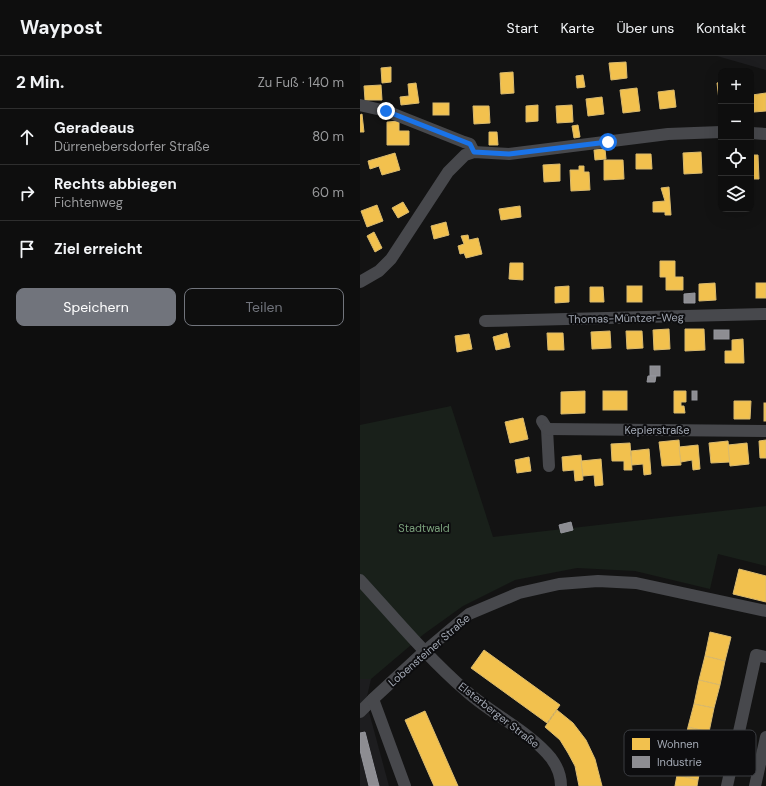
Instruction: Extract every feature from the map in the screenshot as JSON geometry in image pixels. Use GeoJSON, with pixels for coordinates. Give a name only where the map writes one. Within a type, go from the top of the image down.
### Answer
{"type":"FeatureCollection","features":[{"type":"Feature","properties":{"kind":"street"},"geometry":{"type":"LineString","coordinates":[[360,105],[386,111],[470,144],[474,152]]}},
{"type":"Feature","properties":{"kind":"street"},"geometry":{"type":"LineString","coordinates":[[360,282],[379,272],[391,259],[448,172],[465,156],[474,152],[509,154],[668,134],[718,132]]}},
{"type":"Feature","properties":{"kind":"street"},"geometry":{"type":"LineString","coordinates":[[754,133],[766,134]]}},
{"type":"Feature","properties":{"kind":"street","name":"Thomas-Müntzer-Weg"},"geometry":{"type":"LineString","coordinates":[[485,321],[766,314]]}},
{"type":"Feature","properties":{"kind":"street","name":"Keplerstraße"},"geometry":{"type":"LineString","coordinates":[[549,466],[544,425],[766,431]]}},
{"type":"Feature","properties":{"kind":"street","name":"Elsterberger Straße"},"geometry":{"type":"LineString","coordinates":[[360,580],[425,651],[465,691],[542,749],[552,759],[561,777],[561,786]]}},
{"type":"Feature","properties":{"kind":"street","name":"Lobensteiner Straße"},"geometry":{"type":"LineString","coordinates":[[360,712],[425,651],[469,614],[519,593],[559,584],[598,581],[636,583],[766,611]]}},
{"type":"Feature","properties":{"kind":"street"},"geometry":{"type":"LineString","coordinates":[[739,730],[756,655],[766,657]]}},
{"type":"Feature","properties":{"kind":"street"},"geometry":{"type":"LineString","coordinates":[[373,699],[405,786]]}},
{"type":"Feature","properties":{"kind":"street"},"geometry":{"type":"LineString","coordinates":[[755,786],[766,737]]}},
{"type":"Feature","properties":{"kind":"street"},"geometry":{"type":"LineString","coordinates":[[727,786],[729,776]]}},
{"type":"Feature","properties":{"kind":"shaded area"},"geometry":{"type":"Polygon","coordinates":[[[717,56],[766,56],[766,70],[717,56]]]}},
{"type":"Feature","properties":{"kind":"shaded area"},"geometry":{"type":"Polygon","coordinates":[[[360,679],[371,679],[366,701],[389,786],[360,786],[360,679]]]}},
{"type":"Feature","properties":{"kind":"green space","name":"Stadtwald"},"geometry":{"type":"Polygon","coordinates":[[[451,406],[493,537],[766,506],[766,566],[718,554],[710,589],[635,571],[577,568],[515,580],[463,606],[424,634],[371,679],[360,679],[360,425],[451,406]]]}},
{"type":"Feature","properties":{"kind":"building: Wohnen"},"geometry":{"type":"Polygon","coordinates":[[[626,62],[627,78],[611,80],[609,63],[626,62]]]}},
{"type":"Feature","properties":{"kind":"building: Wohnen"},"geometry":{"type":"Polygon","coordinates":[[[391,67],[391,82],[382,83],[381,68],[391,67]]]}},
{"type":"Feature","properties":{"kind":"building: Wohnen"},"geometry":{"type":"Polygon","coordinates":[[[513,72],[514,93],[501,94],[500,73],[513,72]]]}},
{"type":"Feature","properties":{"kind":"building: Wohnen"},"geometry":{"type":"Polygon","coordinates":[[[583,75],[585,87],[577,88],[576,76],[583,75]]]}},
{"type":"Feature","properties":{"kind":"building: Wohnen"},"geometry":{"type":"Polygon","coordinates":[[[416,83],[419,103],[401,105],[400,97],[409,96],[408,84],[416,83]]]}},
{"type":"Feature","properties":{"kind":"building: Wohnen"},"geometry":{"type":"Polygon","coordinates":[[[381,85],[382,100],[365,100],[364,86],[381,85]]]}},
{"type":"Feature","properties":{"kind":"building: Wohnen"},"geometry":{"type":"Polygon","coordinates":[[[637,88],[640,111],[623,113],[620,90],[637,88]]]}},
{"type":"Feature","properties":{"kind":"building: Wohnen"},"geometry":{"type":"Polygon","coordinates":[[[674,90],[676,107],[660,109],[658,92],[674,90]]]}},
{"type":"Feature","properties":{"kind":"building: Wohnen"},"geometry":{"type":"Polygon","coordinates":[[[766,93],[766,111],[754,112],[754,95],[766,93]]]}},
{"type":"Feature","properties":{"kind":"building: Wohnen"},"geometry":{"type":"Polygon","coordinates":[[[602,97],[604,114],[588,116],[586,99],[602,97]]]}},
{"type":"Feature","properties":{"kind":"building: Wohnen"},"geometry":{"type":"Polygon","coordinates":[[[433,103],[449,103],[449,115],[433,115],[433,103]]]}},
{"type":"Feature","properties":{"kind":"building: Wohnen"},"geometry":{"type":"Polygon","coordinates":[[[538,105],[538,121],[526,122],[526,106],[538,105]]]}},
{"type":"Feature","properties":{"kind":"building: Wohnen"},"geometry":{"type":"Polygon","coordinates":[[[572,105],[573,122],[557,123],[556,106],[572,105]]]}},
{"type":"Feature","properties":{"kind":"building: Wohnen"},"geometry":{"type":"Polygon","coordinates":[[[473,106],[489,106],[490,123],[474,124],[473,106]]]}},
{"type":"Feature","properties":{"kind":"building: Wohnen"},"geometry":{"type":"Polygon","coordinates":[[[362,114],[364,132],[360,132],[360,115],[362,114]]]}},
{"type":"Feature","properties":{"kind":"building: Wohnen"},"geometry":{"type":"Polygon","coordinates":[[[399,121],[399,131],[409,131],[409,145],[387,145],[387,122],[399,121]]]}},
{"type":"Feature","properties":{"kind":"building: Wohnen"},"geometry":{"type":"Polygon","coordinates":[[[578,125],[580,137],[574,138],[572,126],[578,125]]]}},
{"type":"Feature","properties":{"kind":"building: Wohnen"},"geometry":{"type":"Polygon","coordinates":[[[489,132],[497,132],[498,145],[489,145],[489,132]]]}},
{"type":"Feature","properties":{"kind":"building: Wohnen"},"geometry":{"type":"Polygon","coordinates":[[[605,149],[606,159],[595,160],[594,150],[605,149]]]}},
{"type":"Feature","properties":{"kind":"building: Wohnen"},"geometry":{"type":"Polygon","coordinates":[[[701,152],[702,173],[684,174],[683,153],[701,152]]]}},
{"type":"Feature","properties":{"kind":"building: Wohnen"},"geometry":{"type":"Polygon","coordinates":[[[395,153],[400,170],[382,175],[379,166],[370,169],[368,161],[395,153]]]}},
{"type":"Feature","properties":{"kind":"building: Wohnen"},"geometry":{"type":"Polygon","coordinates":[[[636,154],[651,154],[652,169],[636,169],[636,154]]]}},
{"type":"Feature","properties":{"kind":"building: Wohnen"},"geometry":{"type":"Polygon","coordinates":[[[754,155],[758,155],[759,179],[754,179],[754,155]]]}},
{"type":"Feature","properties":{"kind":"building: Wohnen"},"geometry":{"type":"Polygon","coordinates":[[[604,160],[623,160],[624,179],[604,180],[604,160]]]}},
{"type":"Feature","properties":{"kind":"building: Wohnen"},"geometry":{"type":"Polygon","coordinates":[[[560,164],[560,181],[544,182],[543,165],[560,164]]]}},
{"type":"Feature","properties":{"kind":"building: Wohnen"},"geometry":{"type":"Polygon","coordinates":[[[579,166],[584,166],[584,172],[589,172],[590,190],[571,191],[570,170],[579,170],[579,166]]]}},
{"type":"Feature","properties":{"kind":"building: Wohnen"},"geometry":{"type":"Polygon","coordinates":[[[669,187],[671,215],[665,215],[665,212],[653,212],[653,202],[665,201],[661,188],[669,187]]]}},
{"type":"Feature","properties":{"kind":"building: Wohnen"},"geometry":{"type":"Polygon","coordinates":[[[403,202],[409,212],[398,218],[392,208],[403,202]]]}},
{"type":"Feature","properties":{"kind":"building: Wohnen"},"geometry":{"type":"Polygon","coordinates":[[[377,205],[383,221],[367,227],[361,211],[377,205]]]}},
{"type":"Feature","properties":{"kind":"building: Wohnen"},"geometry":{"type":"Polygon","coordinates":[[[520,206],[521,217],[501,220],[499,209],[520,206]]]}},
{"type":"Feature","properties":{"kind":"building: Wohnen"},"geometry":{"type":"Polygon","coordinates":[[[446,222],[449,235],[434,239],[431,226],[446,222]]]}},
{"type":"Feature","properties":{"kind":"building: Wohnen"},"geometry":{"type":"Polygon","coordinates":[[[374,232],[382,248],[375,252],[367,236],[374,232]]]}},
{"type":"Feature","properties":{"kind":"building: Wohnen"},"geometry":{"type":"Polygon","coordinates":[[[468,235],[469,240],[478,238],[482,254],[466,258],[464,253],[460,254],[458,246],[464,244],[461,236],[468,235]]]}},
{"type":"Feature","properties":{"kind":"building: Wohnen"},"geometry":{"type":"Polygon","coordinates":[[[660,261],[675,261],[675,277],[683,277],[683,290],[666,290],[666,277],[660,277],[660,261]]]}},
{"type":"Feature","properties":{"kind":"building: Wohnen"},"geometry":{"type":"Polygon","coordinates":[[[510,263],[523,263],[523,280],[509,279],[510,263]]]}},
{"type":"Feature","properties":{"kind":"building: Wohnen"},"geometry":{"type":"Polygon","coordinates":[[[715,283],[716,300],[699,301],[699,284],[715,283]]]}},
{"type":"Feature","properties":{"kind":"building: Wohnen"},"geometry":{"type":"Polygon","coordinates":[[[756,283],[766,283],[766,298],[756,298],[756,283]]]}},
{"type":"Feature","properties":{"kind":"building: Wohnen"},"geometry":{"type":"Polygon","coordinates":[[[569,286],[569,302],[555,303],[555,287],[569,286]]]}},
{"type":"Feature","properties":{"kind":"building: Wohnen"},"geometry":{"type":"Polygon","coordinates":[[[627,286],[642,286],[642,302],[627,302],[627,286]]]}},
{"type":"Feature","properties":{"kind":"building: Wohnen"},"geometry":{"type":"Polygon","coordinates":[[[590,287],[603,287],[604,302],[590,302],[590,287]]]}},
{"type":"Feature","properties":{"kind":"building: Wohnen"},"geometry":{"type":"Polygon","coordinates":[[[669,329],[670,349],[654,350],[653,330],[669,329]]]}},
{"type":"Feature","properties":{"kind":"building: Wohnen"},"geometry":{"type":"Polygon","coordinates":[[[685,329],[704,329],[705,350],[685,351],[685,329]]]}},
{"type":"Feature","properties":{"kind":"building: Wohnen"},"geometry":{"type":"Polygon","coordinates":[[[610,331],[611,348],[592,349],[591,332],[610,331]]]}},
{"type":"Feature","properties":{"kind":"building: Wohnen"},"geometry":{"type":"Polygon","coordinates":[[[626,331],[642,331],[643,348],[627,349],[626,331]]]}},
{"type":"Feature","properties":{"kind":"building: Wohnen"},"geometry":{"type":"Polygon","coordinates":[[[507,333],[510,347],[496,350],[493,337],[507,333]]]}},
{"type":"Feature","properties":{"kind":"building: Wohnen"},"geometry":{"type":"Polygon","coordinates":[[[547,333],[563,333],[564,350],[548,350],[547,333]]]}},
{"type":"Feature","properties":{"kind":"building: Wohnen"},"geometry":{"type":"Polygon","coordinates":[[[469,334],[472,349],[457,352],[455,336],[469,334]]]}},
{"type":"Feature","properties":{"kind":"building: Wohnen"},"geometry":{"type":"Polygon","coordinates":[[[743,339],[744,363],[725,363],[725,351],[732,351],[732,340],[743,339]]]}},
{"type":"Feature","properties":{"kind":"building: Wohnen"},"geometry":{"type":"Polygon","coordinates":[[[585,391],[585,413],[561,414],[561,392],[585,391]]]}},
{"type":"Feature","properties":{"kind":"building: Wohnen"},"geometry":{"type":"Polygon","coordinates":[[[603,391],[627,391],[627,410],[603,410],[603,391]]]}},
{"type":"Feature","properties":{"kind":"building: Wohnen"},"geometry":{"type":"Polygon","coordinates":[[[674,391],[686,391],[686,402],[681,402],[681,406],[684,406],[685,413],[674,413],[674,391]]]}},
{"type":"Feature","properties":{"kind":"building: Wohnen"},"geometry":{"type":"Polygon","coordinates":[[[734,401],[751,401],[750,419],[734,419],[734,401]]]}},
{"type":"Feature","properties":{"kind":"building: Wohnen"},"geometry":{"type":"Polygon","coordinates":[[[764,403],[766,403],[766,421],[764,421],[764,403]]]}},
{"type":"Feature","properties":{"kind":"building: Wohnen"},"geometry":{"type":"Polygon","coordinates":[[[523,418],[528,439],[510,443],[505,422],[523,418]]]}},
{"type":"Feature","properties":{"kind":"building: Wohnen"},"geometry":{"type":"Polygon","coordinates":[[[679,440],[681,465],[662,466],[659,442],[679,440]]]}},
{"type":"Feature","properties":{"kind":"building: Wohnen"},"geometry":{"type":"Polygon","coordinates":[[[766,440],[766,458],[760,458],[759,441],[766,440]]]}},
{"type":"Feature","properties":{"kind":"building: Wohnen"},"geometry":{"type":"Polygon","coordinates":[[[728,441],[730,462],[711,463],[709,443],[728,441]]]}},
{"type":"Feature","properties":{"kind":"building: Wohnen"},"geometry":{"type":"Polygon","coordinates":[[[630,443],[632,470],[624,470],[624,461],[612,461],[611,444],[630,443]]]}},
{"type":"Feature","properties":{"kind":"building: Wohnen"},"geometry":{"type":"Polygon","coordinates":[[[747,443],[749,464],[730,466],[728,445],[747,443]]]}},
{"type":"Feature","properties":{"kind":"building: Wohnen"},"geometry":{"type":"Polygon","coordinates":[[[698,445],[700,469],[693,470],[692,460],[681,462],[679,447],[698,445]]]}},
{"type":"Feature","properties":{"kind":"building: Wohnen"},"geometry":{"type":"Polygon","coordinates":[[[649,449],[651,474],[644,475],[643,464],[632,465],[631,451],[649,449]]]}},
{"type":"Feature","properties":{"kind":"building: Wohnen"},"geometry":{"type":"Polygon","coordinates":[[[581,455],[583,480],[575,481],[574,470],[563,471],[562,457],[581,455]]]}},
{"type":"Feature","properties":{"kind":"building: Wohnen"},"geometry":{"type":"Polygon","coordinates":[[[529,457],[531,471],[517,473],[515,460],[529,457]]]}},
{"type":"Feature","properties":{"kind":"building: Wohnen"},"geometry":{"type":"Polygon","coordinates":[[[601,459],[603,485],[595,486],[594,475],[583,476],[581,461],[601,459]]]}},
{"type":"Feature","properties":{"kind":"building: Wohnen"},"geometry":{"type":"Polygon","coordinates":[[[739,569],[766,576],[766,602],[733,594],[739,569]]]}},
{"type":"Feature","properties":{"kind":"building: Wohnen"},"geometry":{"type":"Polygon","coordinates":[[[710,632],[731,637],[725,661],[705,656],[710,632]]]}},
{"type":"Feature","properties":{"kind":"building: Wohnen"},"geometry":{"type":"Polygon","coordinates":[[[484,650],[560,705],[547,723],[471,668],[484,650]]]}},
{"type":"Feature","properties":{"kind":"building: Wohnen"},"geometry":{"type":"Polygon","coordinates":[[[705,656],[725,661],[720,685],[699,680],[705,656]]]}},
{"type":"Feature","properties":{"kind":"building: Wohnen"},"geometry":{"type":"Polygon","coordinates":[[[699,680],[720,685],[714,708],[694,704],[699,680]]]}},
{"type":"Feature","properties":{"kind":"building: Wohnen"},"geometry":{"type":"Polygon","coordinates":[[[694,704],[714,708],[709,730],[701,730],[688,727],[694,704]]]}},
{"type":"Feature","properties":{"kind":"building: Wohnen"},"geometry":{"type":"Polygon","coordinates":[[[557,710],[573,723],[586,740],[595,759],[602,786],[579,786],[575,766],[568,753],[560,740],[545,727],[557,710]]]}},
{"type":"Feature","properties":{"kind":"building: Wohnen"},"geometry":{"type":"Polygon","coordinates":[[[425,711],[458,786],[434,786],[405,720],[425,711]]]}},
{"type":"Feature","properties":{"kind":"building: Wohnen"},"geometry":{"type":"Polygon","coordinates":[[[688,727],[701,730],[687,730],[688,727]]]}},
{"type":"Feature","properties":{"kind":"building: Wohnen"},"geometry":{"type":"Polygon","coordinates":[[[677,776],[698,780],[697,786],[675,786],[677,776]]]}},
{"type":"Feature","properties":{"kind":"building: Wohnen"},"geometry":{"type":"Polygon","coordinates":[[[681,776],[699,776],[698,780],[681,776]]]}},
{"type":"Feature","properties":{"kind":"building: Industrie"},"geometry":{"type":"Polygon","coordinates":[[[695,293],[695,303],[684,303],[684,294],[695,293]]]}},
{"type":"Feature","properties":{"kind":"building: Industrie"},"geometry":{"type":"Polygon","coordinates":[[[714,330],[729,330],[729,339],[714,339],[714,330]]]}},
{"type":"Feature","properties":{"kind":"building: Industrie"},"geometry":{"type":"Polygon","coordinates":[[[650,366],[660,366],[660,376],[650,376],[650,366]]]}},
{"type":"Feature","properties":{"kind":"building: Industrie"},"geometry":{"type":"Polygon","coordinates":[[[648,376],[656,376],[655,382],[647,382],[648,376]]]}},
{"type":"Feature","properties":{"kind":"building: Industrie"},"geometry":{"type":"Polygon","coordinates":[[[692,391],[697,391],[697,400],[692,400],[692,391]]]}},
{"type":"Feature","properties":{"kind":"building: Industrie"},"geometry":{"type":"Polygon","coordinates":[[[571,522],[573,530],[561,533],[559,525],[571,522]]]}},
{"type":"Feature","properties":{"kind":"building: Industrie"},"geometry":{"type":"Polygon","coordinates":[[[365,732],[379,786],[369,786],[360,750],[360,733],[365,732]]]}},
{"type":"Feature","properties":{"kind":"route"},"geometry":{"type":"LineString","coordinates":[[386,111],[470,144],[474,152],[509,154],[608,142]]}}]}
